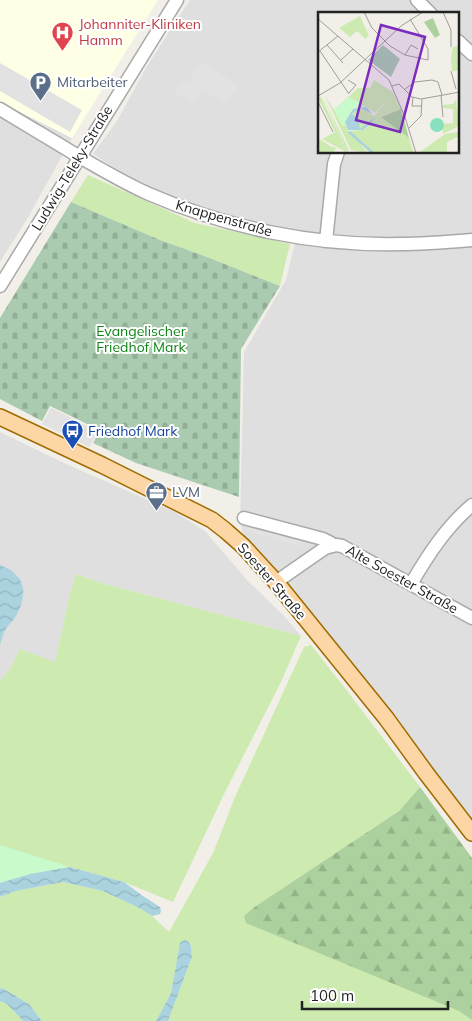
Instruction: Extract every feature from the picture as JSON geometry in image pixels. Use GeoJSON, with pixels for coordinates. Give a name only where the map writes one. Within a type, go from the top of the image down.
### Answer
{"type":"FeatureCollection","features":[{"type":"Feature","properties":{"kind":"main road","name":"Soester Straße"},"geometry":{"type":"LineString","coordinates":[[0,417],[212,520],[226,531],[243,546],[276,582],[386,718],[472,833]]}},
{"type":"Feature","properties":{"kind":"street","name":"Ludwig-Teleky-Straße"},"geometry":{"type":"LineString","coordinates":[[0,286],[177,0]]}},
{"type":"Feature","properties":{"kind":"street"},"geometry":{"type":"LineString","coordinates":[[417,0],[429,12]]}},
{"type":"Feature","properties":{"kind":"street"},"geometry":{"type":"LineString","coordinates":[[460,42],[472,54]]}},
{"type":"Feature","properties":{"kind":"street","name":"Knappenstraße"},"geometry":{"type":"LineString","coordinates":[[0,109],[94,166],[147,193],[199,214],[294,237],[326,241],[399,244],[472,240]]}},
{"type":"Feature","properties":{"kind":"street"},"geometry":{"type":"LineString","coordinates":[[326,241],[334,164],[337,154]]}},
{"type":"Feature","properties":{"kind":"street"},"geometry":{"type":"LineString","coordinates":[[411,584],[442,536],[472,505]]}},
{"type":"Feature","properties":{"kind":"street","name":"Alte Soester Straße"},"geometry":{"type":"LineString","coordinates":[[244,518],[323,539],[331,543],[332,546]]}},
{"type":"Feature","properties":{"kind":"street","name":"Alte Soester Straße"},"geometry":{"type":"LineString","coordinates":[[276,582],[325,548],[342,546],[472,618]]}},
{"type":"Feature","properties":{"kind":"shaded area","name":"Johanniter-Kliniken Hamm"},"geometry":{"type":"Polygon","coordinates":[[[0,0],[158,0],[72,138],[0,102],[0,0]]]}},
{"type":"Feature","properties":{"kind":"shaded area"},"geometry":{"type":"Polygon","coordinates":[[[190,0],[472,0],[472,823],[244,538],[240,522],[244,352],[286,280],[295,243],[196,221],[93,154],[117,121],[147,66],[190,0]]]}},
{"type":"Feature","properties":{"kind":"shaded area"},"geometry":{"type":"Polygon","coordinates":[[[202,61],[238,86],[226,104],[204,91],[195,104],[174,92],[181,80],[187,83],[202,61]]]}},
{"type":"Feature","properties":{"kind":"shaded area","name":"Mitarbeiter"},"geometry":{"type":"Polygon","coordinates":[[[0,63],[82,110],[70,132],[0,91],[0,63]]]}},
{"type":"Feature","properties":{"kind":"shaded area"},"geometry":{"type":"Polygon","coordinates":[[[0,102],[72,138],[27,219],[0,262],[0,102]]]}},
{"type":"Feature","properties":{"kind":"shaded area"},"geometry":{"type":"Polygon","coordinates":[[[51,408],[98,431],[89,447],[42,424],[51,408]]]}},
{"type":"Feature","properties":{"kind":"shaded area"},"geometry":{"type":"Polygon","coordinates":[[[0,432],[64,463],[173,511],[205,531],[247,580],[285,617],[301,636],[98,582],[76,574],[55,663],[20,649],[10,669],[0,681],[0,432]]]}},
{"type":"Feature","properties":{"kind":"shaded area"},"geometry":{"type":"Polygon","coordinates":[[[247,511],[304,525],[302,547],[245,530],[247,511]]]}},
{"type":"Feature","properties":{"kind":"green space"},"geometry":{"type":"Polygon","coordinates":[[[88,175],[195,223],[290,244],[280,286],[160,240],[71,202],[88,175]]]}},
{"type":"Feature","properties":{"kind":"green space","name":"Evangelischer Friedhof Mark"},"geometry":{"type":"Polygon","coordinates":[[[71,202],[160,240],[280,286],[241,349],[239,497],[136,463],[93,443],[100,430],[50,406],[42,421],[0,399],[0,318],[71,202]]]}},
{"type":"Feature","properties":{"kind":"green space"},"geometry":{"type":"Polygon","coordinates":[[[76,574],[98,582],[301,636],[281,682],[226,790],[173,902],[124,882],[70,867],[30,874],[0,883],[0,681],[10,669],[20,649],[55,662],[76,574]]]}},
{"type":"Feature","properties":{"kind":"green space"},"geometry":{"type":"Polygon","coordinates":[[[311,645],[420,787],[399,811],[256,906],[460,1011],[472,1021],[168,1021],[192,957],[191,946],[188,941],[179,949],[171,993],[156,1021],[42,1021],[29,1004],[0,988],[0,897],[16,891],[63,882],[103,891],[152,916],[169,932],[213,853],[235,797],[304,647],[311,645]]]}},
{"type":"Feature","properties":{"kind":"green space"},"geometry":{"type":"Polygon","coordinates":[[[420,787],[472,858],[472,1020],[459,1011],[246,923],[244,916],[256,906],[399,811],[420,787]]]}},
{"type":"Feature","properties":{"kind":"green space"},"geometry":{"type":"Polygon","coordinates":[[[0,845],[70,867],[30,874],[0,883],[0,845]]]}},
{"type":"Feature","properties":{"kind":"green space"},"geometry":{"type":"Polygon","coordinates":[[[0,1001],[7,1004],[23,1021],[0,1021],[0,1001]]]}},
{"type":"Feature","properties":{"kind":"water"},"geometry":{"type":"Polygon","coordinates":[[[0,565],[11,570],[18,577],[23,588],[23,599],[19,611],[5,631],[0,644],[0,565]]]}},
{"type":"Feature","properties":{"kind":"water"},"geometry":{"type":"Polygon","coordinates":[[[70,867],[124,882],[160,907],[160,914],[152,916],[103,891],[63,882],[16,891],[0,897],[0,883],[30,874],[70,867]]]}},
{"type":"Feature","properties":{"kind":"water"},"geometry":{"type":"Polygon","coordinates":[[[184,940],[188,941],[191,946],[192,957],[168,1021],[156,1021],[171,993],[180,943],[184,940]]]}},
{"type":"Feature","properties":{"kind":"water"},"geometry":{"type":"Polygon","coordinates":[[[0,988],[29,1004],[42,1021],[23,1021],[7,1004],[0,1001],[0,988]]]}},
{"type":"Feature","properties":{"kind":"place","name":"Johanniter-Kliniken Hamm"},"geometry":{"type":"Point","coordinates":[63,51]}},
{"type":"Feature","properties":{"kind":"place","name":"Mitarbeiter"},"geometry":{"type":"Point","coordinates":[41,101]}},
{"type":"Feature","properties":{"kind":"place","name":"Friedhof Mark"},"geometry":{"type":"Point","coordinates":[72,450]}},
{"type":"Feature","properties":{"kind":"place","name":"LVM"},"geometry":{"type":"Point","coordinates":[156,511]}}]}
